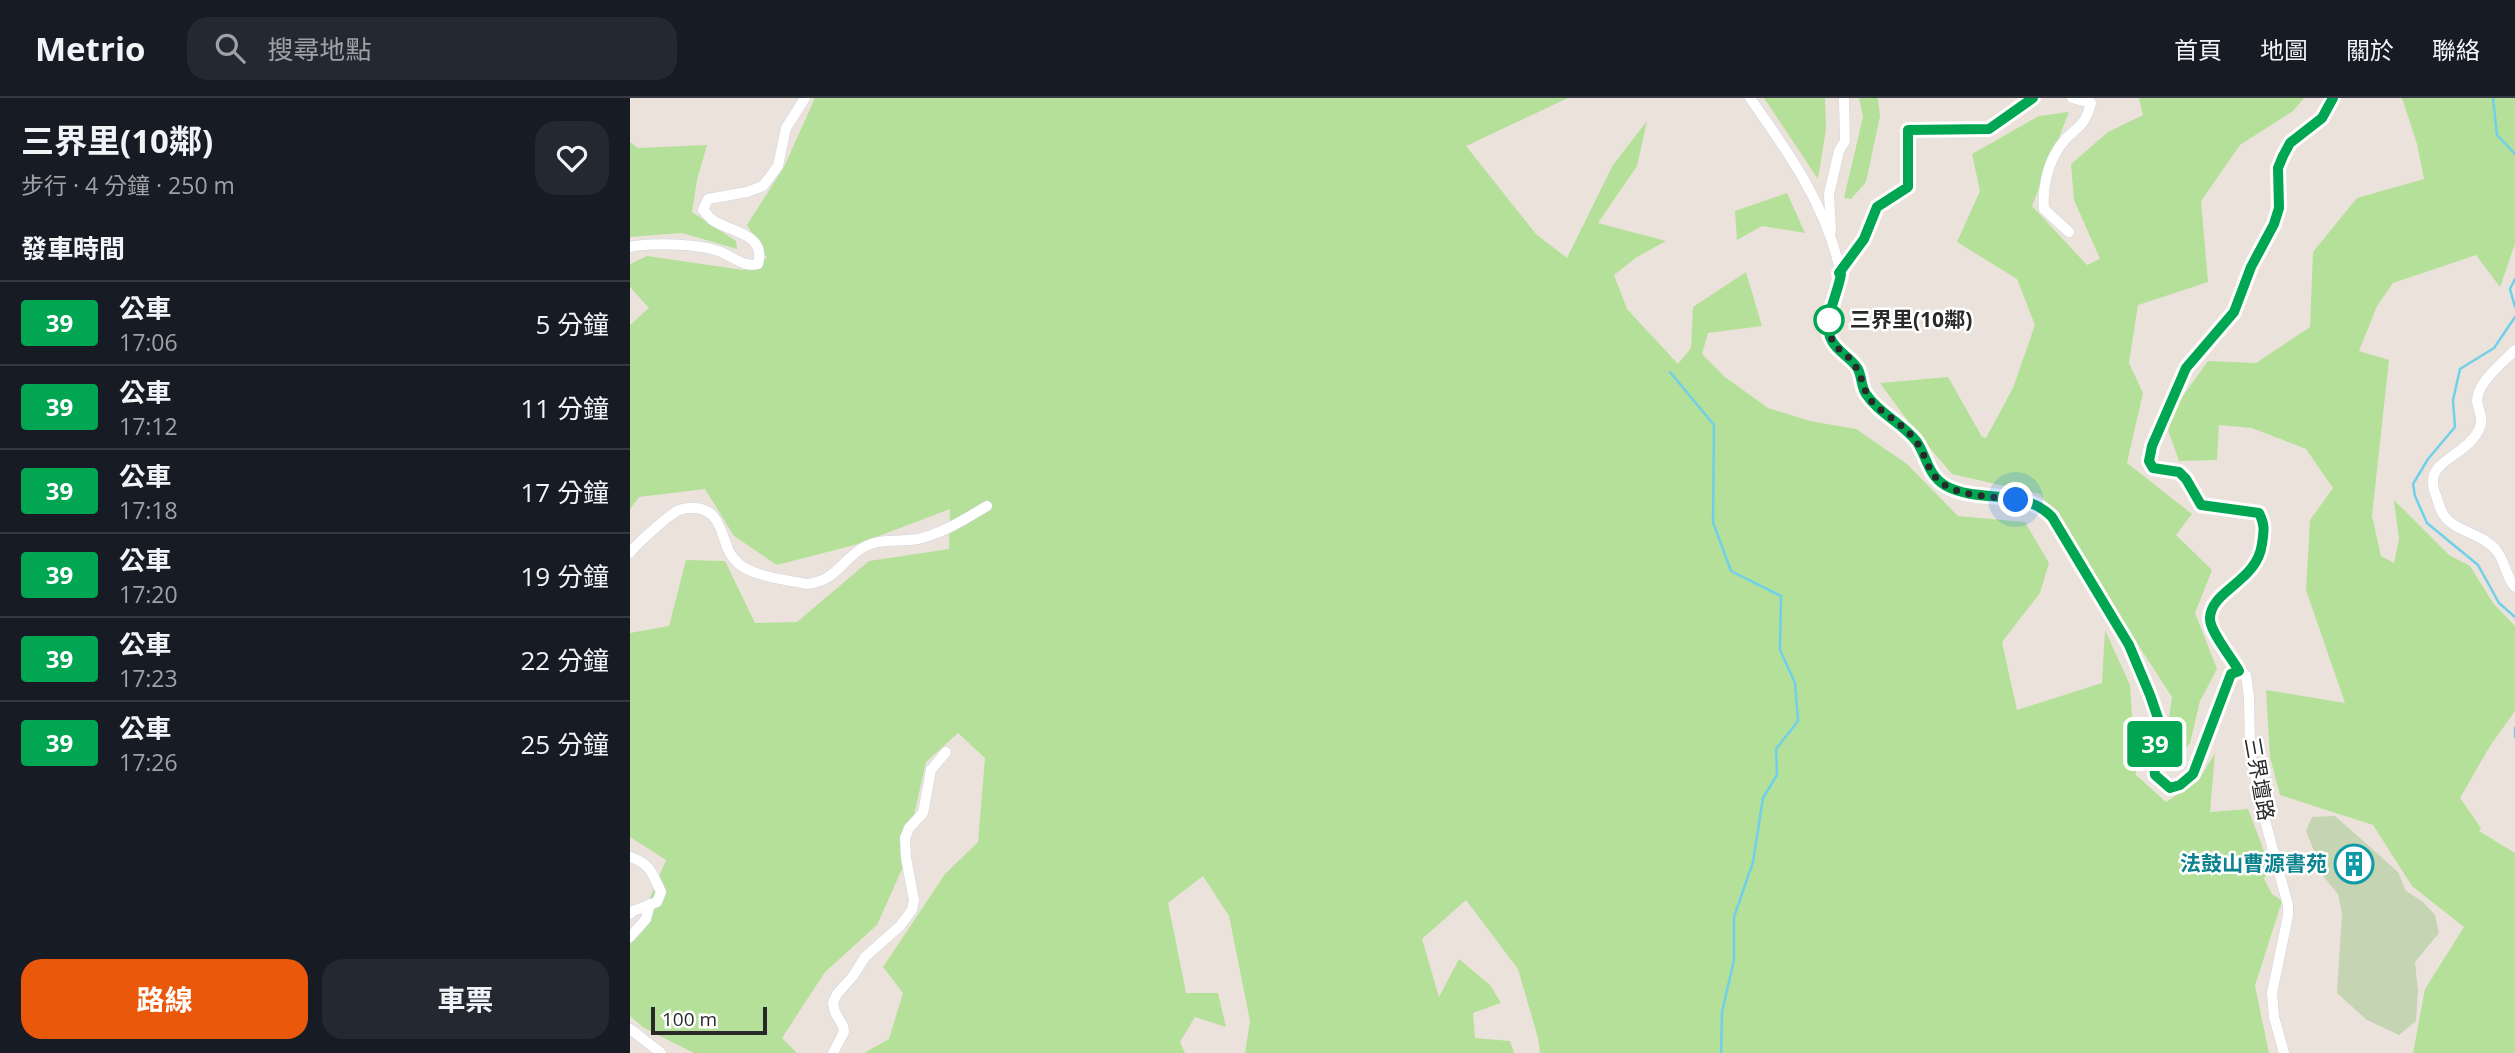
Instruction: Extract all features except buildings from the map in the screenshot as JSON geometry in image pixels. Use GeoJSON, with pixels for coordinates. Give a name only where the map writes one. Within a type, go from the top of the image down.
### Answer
{"type":"FeatureCollection","features":[{"type":"Feature","properties":{"kind":"street"},"geometry":{"type":"LineString","coordinates":[[630,247],[699,246],[719,251],[751,265],[758,264],[760,258],[755,242],[747,235],[712,220],[703,210],[708,199],[747,192],[763,186],[778,166],[786,128],[805,98]]}},
{"type":"Feature","properties":{"kind":"street"},"geometry":{"type":"LineString","coordinates":[[1749,98],[1809,185],[1832,239]]}},
{"type":"Feature","properties":{"kind":"street"},"geometry":{"type":"LineString","coordinates":[[1844,98],[1846,141],[1839,151],[1829,194],[1832,239],[1841,274],[1829,317],[1829,334],[1833,343],[1858,369],[1865,392],[1874,404],[1897,421],[1918,443],[1930,472],[1944,485],[2031,502],[2042,507],[2052,517],[2129,645],[2159,721],[2153,754],[2155,775],[2170,788],[2180,785],[2193,774],[2227,682],[2231,674],[2239,671]]}},
{"type":"Feature","properties":{"kind":"street"},"geometry":{"type":"LineString","coordinates":[[1839,273],[1864,239],[1877,207],[1908,187],[1908,130],[1989,129],[2033,98]]}},
{"type":"Feature","properties":{"kind":"street"},"geometry":{"type":"LineString","coordinates":[[2069,232],[2043,209],[2043,198],[2048,170],[2060,146],[2086,122],[2091,103],[2072,98]]}},
{"type":"Feature","properties":{"kind":"street","name":"三界壇路"},"geometry":{"type":"LineString","coordinates":[[2284,1053],[2274,1017],[2272,993],[2288,905],[2261,806],[2250,751],[2246,675],[2239,671],[2217,637],[2210,620],[2215,602],[2252,570],[2261,556],[2265,525],[2259,513],[2201,505],[2179,472],[2153,468],[2149,461],[2160,424],[2186,368],[2234,312],[2251,267],[2274,224],[2279,208],[2278,168],[2283,156],[2290,143],[2322,118],[2333,98]]}},
{"type":"Feature","properties":{"kind":"street"},"geometry":{"type":"LineString","coordinates":[[2515,350],[2480,388],[2477,401],[2481,426],[2471,441],[2436,470],[2432,485],[2442,513],[2452,523],[2496,549],[2515,587]]}},
{"type":"Feature","properties":{"kind":"street"},"geometry":{"type":"LineString","coordinates":[[630,554],[678,510],[695,507],[712,514],[720,526],[726,550],[740,565],[754,572],[806,584],[815,583],[835,574],[853,554],[866,545],[917,539],[944,531],[987,506]]}},
{"type":"Feature","properties":{"kind":"street"},"geometry":{"type":"LineString","coordinates":[[833,1053],[844,1032],[844,1026],[835,1013],[833,1003],[837,994],[865,957],[900,926],[912,910],[914,900],[905,838],[909,828],[923,813],[931,770],[946,752]]}},
{"type":"Feature","properties":{"kind":"street"},"geometry":{"type":"LineString","coordinates":[[630,857],[648,866],[661,892],[657,902],[630,914]]}},
{"type":"Feature","properties":{"kind":"street"},"geometry":{"type":"LineString","coordinates":[[630,937],[646,919],[650,904]]}},
{"type":"Feature","properties":{"kind":"street"},"geometry":{"type":"LineString","coordinates":[[630,1029],[660,1053]]}},
{"type":"Feature","properties":{"kind":"green space"},"geometry":{"type":"Polygon","coordinates":[[[815,98],[1568,98],[1466,146],[1536,234],[1567,258],[1613,165],[1647,121],[1637,166],[1598,223],[1666,241],[1637,257],[1614,275],[1627,309],[1678,364],[1691,348],[1693,307],[1746,272],[1762,326],[1708,333],[1702,354],[1725,377],[1768,408],[1810,421],[1856,429],[1907,464],[1958,516],[2025,522],[2049,563],[2040,593],[2002,642],[2017,710],[2102,683],[2105,630],[2130,685],[2136,775],[2166,802],[2198,781],[2215,753],[2210,812],[2248,809],[2270,867],[2264,879],[2272,894],[2282,901],[2255,986],[2269,1053],[1540,1053],[1518,969],[1466,900],[1422,939],[1439,997],[1459,959],[1490,985],[1501,1003],[1473,1013],[1475,1038],[1510,1041],[1514,1053],[1245,1053],[1250,1021],[1229,916],[1203,876],[1168,903],[1186,993],[1218,993],[1226,1027],[1195,1017],[1180,1042],[1185,1053],[864,1053],[889,1039],[903,993],[883,967],[945,874],[978,842],[985,758],[958,733],[926,762],[902,869],[877,925],[825,972],[782,1038],[797,1053],[694,1053],[644,1028],[630,1016],[630,946],[666,860],[630,837],[630,633],[669,626],[686,560],[725,561],[755,623],[797,622],[869,561],[949,549],[950,509],[858,544],[777,565],[734,536],[705,489],[639,497],[630,509],[630,325],[649,308],[630,287],[630,264],[647,256],[743,270],[767,258],[747,225],[784,167],[815,98]]]}},
{"type":"Feature","properties":{"kind":"green space"},"geometry":{"type":"Polygon","coordinates":[[[1764,98],[1825,98],[1826,129],[1818,179],[1764,98]]]}},
{"type":"Feature","properties":{"kind":"green space"},"geometry":{"type":"Polygon","coordinates":[[[1859,98],[1878,98],[1880,116],[1866,182],[1851,199],[1844,198],[1863,117],[1859,98]]]}},
{"type":"Feature","properties":{"kind":"green space"},"geometry":{"type":"Polygon","coordinates":[[[2139,98],[2304,98],[2293,111],[2240,145],[2201,201],[2208,282],[2138,305],[2129,363],[2143,393],[2127,463],[2192,514],[2176,535],[2212,570],[2195,613],[2217,669],[2200,701],[2190,743],[2171,769],[2163,760],[2172,697],[2040,494],[1952,474],[1912,427],[1880,383],[1948,377],[1982,437],[1986,438],[2013,388],[2035,325],[2017,279],[1957,242],[1980,191],[1972,154],[2039,116],[2069,112],[2032,206],[2087,265],[2100,259],[2074,200],[2071,164],[2108,132],[2143,115],[2139,98]]]}},
{"type":"Feature","properties":{"kind":"green space"},"geometry":{"type":"Polygon","coordinates":[[[2402,98],[2515,98],[2515,244],[2500,287],[2476,255],[2393,283],[2377,306],[2359,351],[2389,360],[2372,516],[2381,556],[2394,563],[2399,539],[2394,500],[2449,555],[2470,566],[2493,603],[2515,626],[2515,711],[2490,746],[2460,798],[2481,828],[2479,831],[2515,853],[2515,1053],[2413,1053],[2425,989],[2464,927],[2412,886],[2373,825],[2280,795],[2270,757],[2266,690],[2345,703],[2306,590],[2310,520],[2333,488],[2306,449],[2252,428],[2219,425],[2217,460],[2179,461],[2165,421],[2208,361],[2256,363],[2310,327],[2313,252],[2357,198],[2424,179],[2417,144],[2402,98]]]}},
{"type":"Feature","properties":{"kind":"green space"},"geometry":{"type":"Polygon","coordinates":[[[630,142],[638,148],[707,145],[697,180],[692,212],[736,241],[737,249],[682,233],[630,237],[630,142]]]}},
{"type":"Feature","properties":{"kind":"green space"},"geometry":{"type":"Polygon","coordinates":[[[1787,193],[1805,233],[1762,226],[1737,240],[1735,211],[1787,193]]]}},
{"type":"Feature","properties":{"kind":"green space"},"geometry":{"type":"Polygon","coordinates":[[[2335,816],[2398,872],[2406,891],[2422,901],[2435,915],[2439,933],[2415,962],[2418,991],[2416,1021],[2399,1035],[2367,1020],[2337,993],[2342,914],[2338,894],[2314,865],[2314,851],[2306,831],[2312,817],[2335,816]]]}},
{"type":"Feature","properties":{"kind":"waterway"},"geometry":{"type":"LineString","coordinates":[[2493,98],[2497,135],[2515,154]]}},
{"type":"Feature","properties":{"kind":"waterway"},"geometry":{"type":"LineString","coordinates":[[2515,279],[2510,289],[2515,307]]}},
{"type":"Feature","properties":{"kind":"waterway"},"geometry":{"type":"LineString","coordinates":[[2515,317],[2494,348],[2460,369],[2453,400],[2455,427],[2428,459],[2413,484],[2415,496],[2427,523],[2478,565],[2499,603],[2515,617]]}},
{"type":"Feature","properties":{"kind":"waterway"},"geometry":{"type":"LineString","coordinates":[[1670,372],[1714,425],[1713,522],[1731,571],[1781,596],[1780,650],[1795,683],[1798,721],[1776,749],[1777,775],[1763,798],[1753,862],[1734,917],[1734,960],[1722,1012],[1721,1053]]}},
{"type":"Feature","properties":{"kind":"waterway"},"geometry":{"type":"LineString","coordinates":[[2515,728],[2515,737]]}},
{"type":"Feature","properties":{"kind":"bus line","name":"39"},"geometry":{"type":"LineString","coordinates":[[2033,98],[1989,129],[1908,130],[1908,187],[1877,207],[1864,239],[1839,273],[1838,291],[1829,317],[1829,334],[1833,343],[1858,369],[1865,392],[1874,404],[1897,421],[1918,443],[1930,472],[1944,485],[1960,491],[2031,502],[2042,507],[2052,517],[2129,645],[2159,721],[2153,754],[2155,775],[2170,788],[2180,785],[2193,774],[2231,674],[2239,671],[2217,637],[2210,620],[2215,602],[2252,570],[2261,556],[2265,525],[2259,513],[2201,505],[2179,472],[2153,468],[2149,461],[2152,446],[2186,368],[2234,312],[2251,267],[2274,224],[2279,208],[2278,168],[2283,156],[2290,143],[2322,118],[2333,98]]}},
{"type":"Feature","properties":{"kind":"place","name":"三界里(10鄰)"},"geometry":{"type":"Point","coordinates":[1829,320]}},
{"type":"Feature","properties":{"kind":"place","name":"法鼓山曹源書苑"},"geometry":{"type":"Point","coordinates":[2354,864]}},
{"type":"Feature","properties":{"kind":"route"},"geometry":{"type":"LineString","coordinates":[[1829,320],[1829,317],[1829,334],[1833,343],[1858,369],[1865,392],[1874,404],[1897,421],[1918,443],[1930,472],[1944,485],[1960,491],[2016,500]]}}]}
